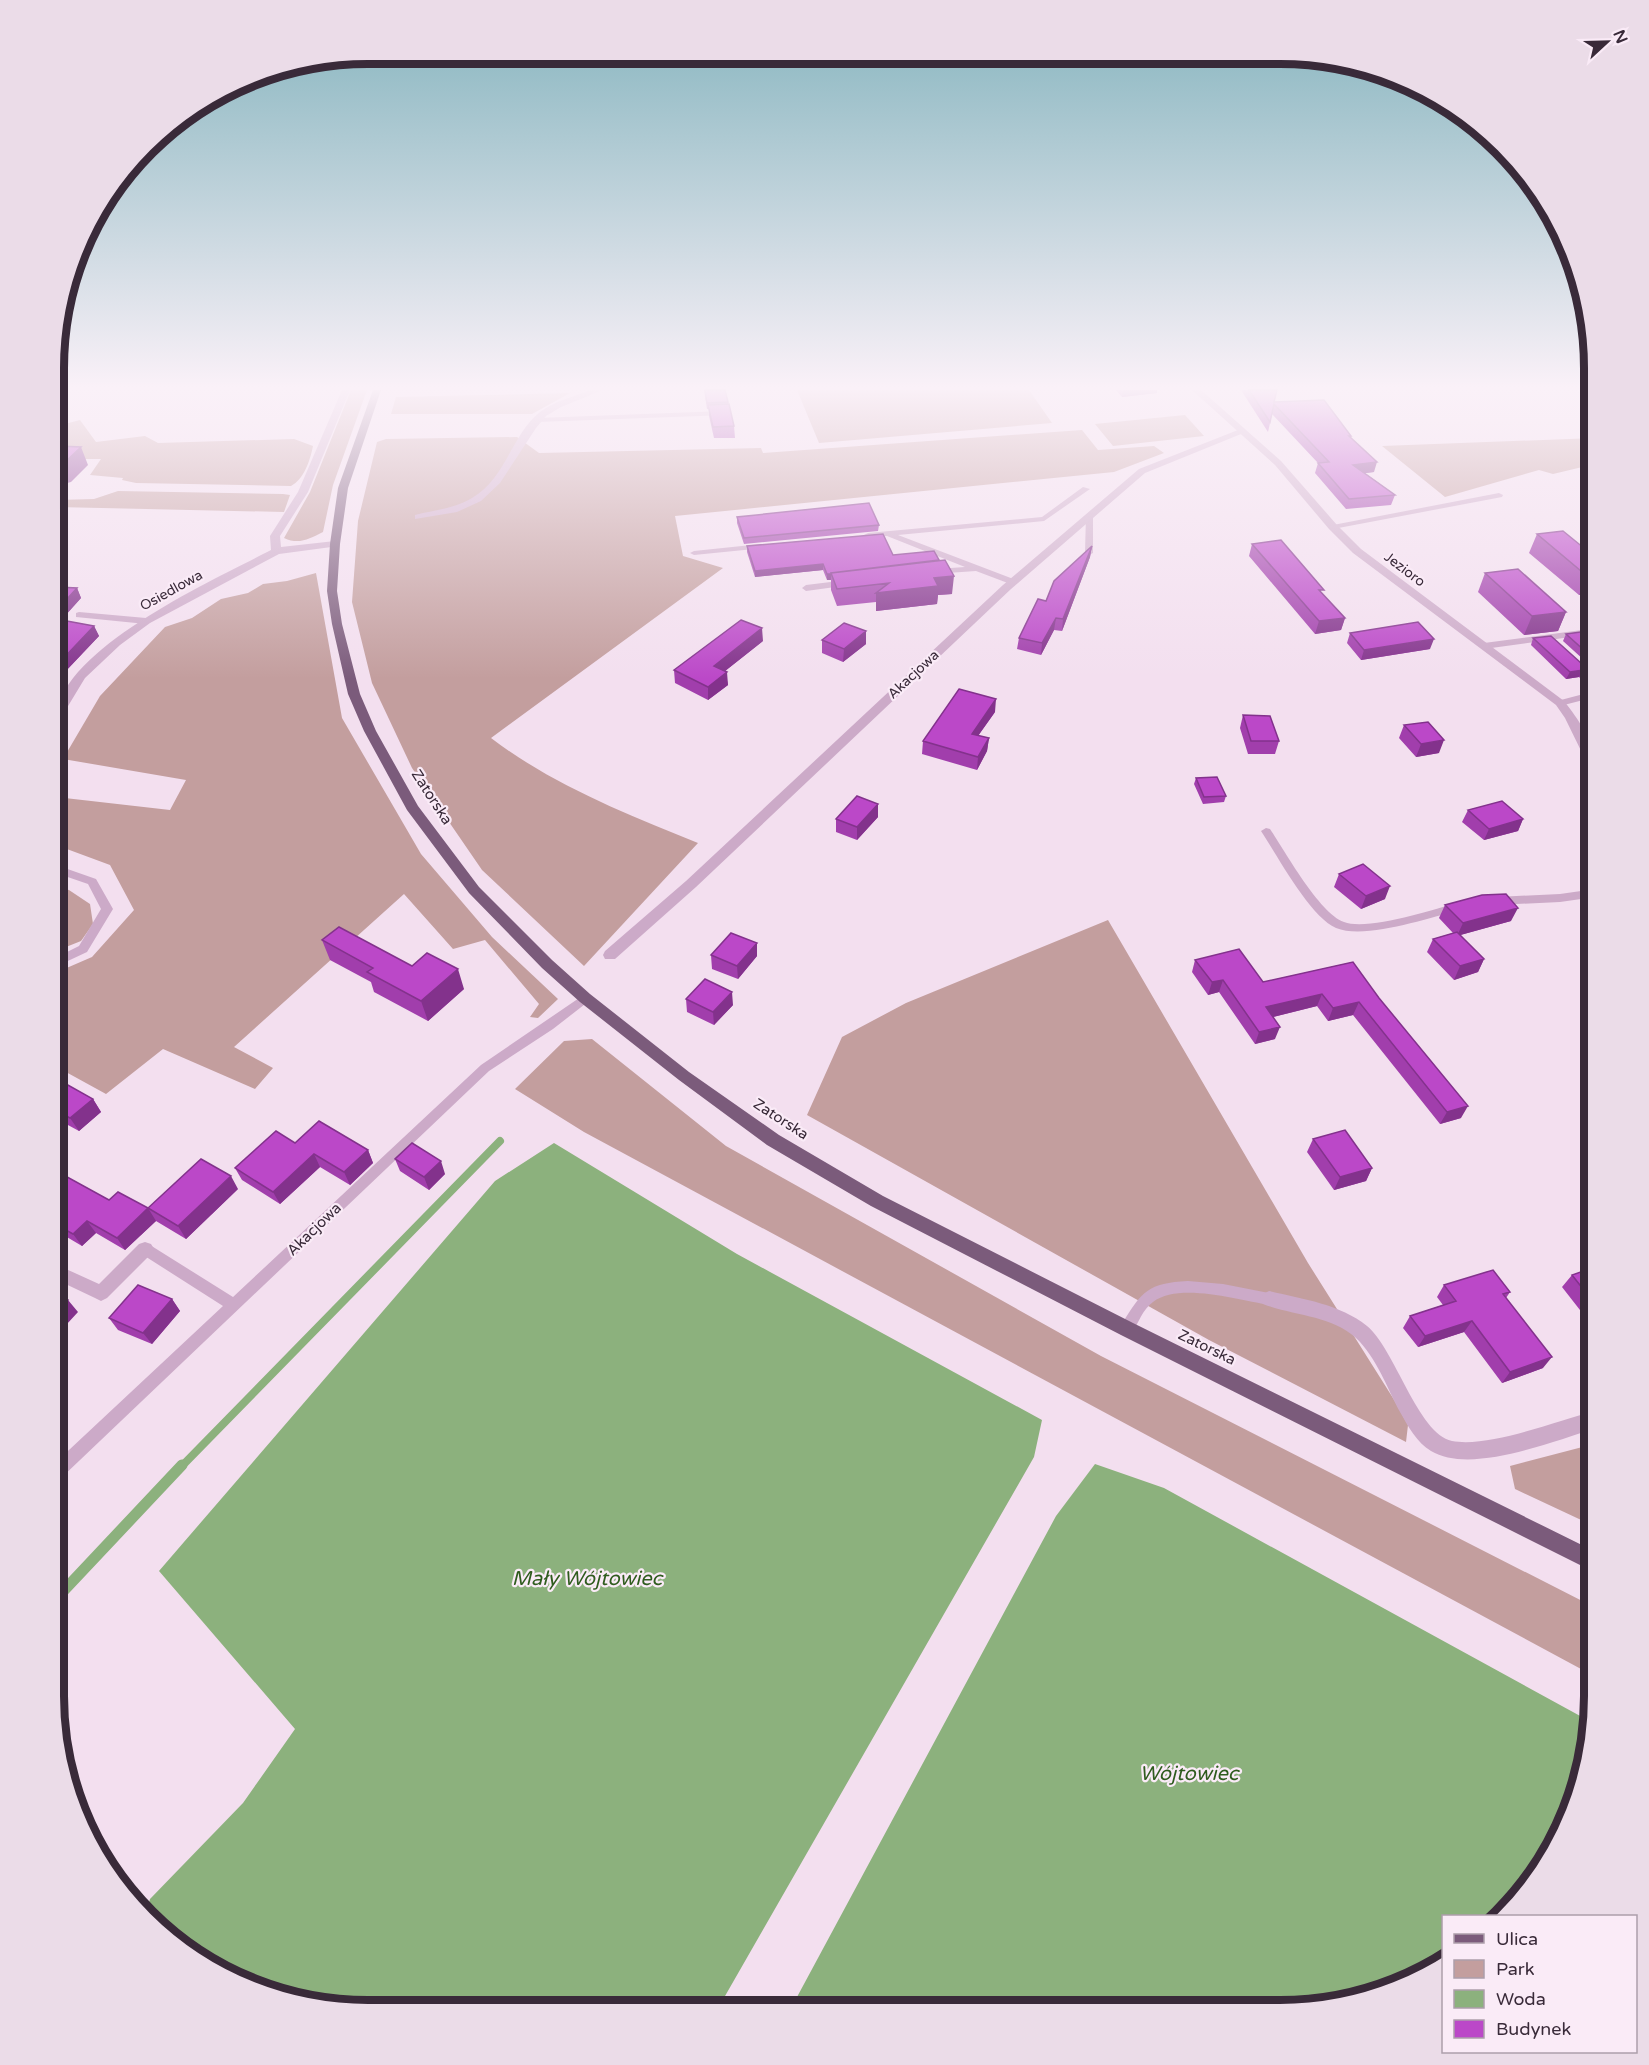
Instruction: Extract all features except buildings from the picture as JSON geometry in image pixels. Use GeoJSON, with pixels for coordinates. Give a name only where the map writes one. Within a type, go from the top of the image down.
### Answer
{"type":"FeatureCollection","features":[{"type":"Feature","properties":{"kind":"main road","name":"Zatorska"},"geometry":{"type":"LineString","coordinates":[[344,486],[335,544],[332,591],[337,624],[354,694],[370,731],[412,807],[474,890],[547,964],[585,998],[684,1076],[773,1140],[878,1201],[1127,1329],[1584,1557]]}},
{"type":"Feature","properties":{"kind":"street"},"geometry":{"type":"LineString","coordinates":[[276,551],[275,536],[305,486]]}},
{"type":"Feature","properties":{"kind":"street"},"geometry":{"type":"LineString","coordinates":[[418,518],[450,512],[483,496],[493,486]]}},
{"type":"Feature","properties":{"kind":"street","name":"Akacjowa"},"geometry":{"type":"LineString","coordinates":[[610,955],[691,884],[1013,582],[1124,486]]}},
{"type":"Feature","properties":{"kind":"street","name":"Jezioro"},"geometry":{"type":"LineString","coordinates":[[1299,486],[1333,527],[1375,565],[1560,703],[1571,717],[1584,744]]}},
{"type":"Feature","properties":{"kind":"street","name":"Osiedlowa"},"geometry":{"type":"LineString","coordinates":[[64,701],[81,676],[116,643],[146,621],[276,551],[335,544]]}},
{"type":"Feature","properties":{"kind":"street"},"geometry":{"type":"LineString","coordinates":[[64,1275],[100,1293],[145,1249]]}},
{"type":"Feature","properties":{"kind":"street"},"geometry":{"type":"LineString","coordinates":[[1269,1299],[1326,1312],[1362,1331],[1379,1350],[1419,1425],[1431,1440],[1449,1450],[1476,1451],[1584,1423]]}},
{"type":"Feature","properties":{"kind":"lane"},"geometry":{"type":"LineString","coordinates":[[864,536],[1044,519],[1086,489]]}},
{"type":"Feature","properties":{"kind":"lane"},"geometry":{"type":"LineString","coordinates":[[1333,527],[1499,495]]}},
{"type":"Feature","properties":{"kind":"lane"},"geometry":{"type":"LineString","coordinates":[[1089,516],[1089,553]]}},
{"type":"Feature","properties":{"kind":"lane"},"geometry":{"type":"LineString","coordinates":[[888,534],[1013,582]]}},
{"type":"Feature","properties":{"kind":"lane"},"geometry":{"type":"LineString","coordinates":[[694,553],[773,545]]}},
{"type":"Feature","properties":{"kind":"lane"},"geometry":{"type":"LineString","coordinates":[[931,573],[976,567]]}},
{"type":"Feature","properties":{"kind":"lane"},"geometry":{"type":"LineString","coordinates":[[806,588],[852,582]]}},
{"type":"Feature","properties":{"kind":"lane"},"geometry":{"type":"LineString","coordinates":[[79,615],[146,621]]}},
{"type":"Feature","properties":{"kind":"lane"},"geometry":{"type":"LineString","coordinates":[[1484,646],[1584,633]]}},
{"type":"Feature","properties":{"kind":"lane"},"geometry":{"type":"LineString","coordinates":[[1551,637],[1559,645]]}},
{"type":"Feature","properties":{"kind":"lane"},"geometry":{"type":"LineString","coordinates":[[1560,703],[1584,697]]}},
{"type":"Feature","properties":{"kind":"lane"},"geometry":{"type":"LineString","coordinates":[[1266,831],[1321,911],[1340,926],[1374,927],[1465,905]]}},
{"type":"Feature","properties":{"kind":"lane"},"geometry":{"type":"LineString","coordinates":[[64,872],[92,882],[107,909],[83,949],[64,959]]}},
{"type":"Feature","properties":{"kind":"lane"},"geometry":{"type":"LineString","coordinates":[[1486,902],[1584,895]]}},
{"type":"Feature","properties":{"kind":"lane","name":"Akacjowa"},"geometry":{"type":"LineString","coordinates":[[64,1466],[484,1068],[549,1026],[585,998]]}},
{"type":"Feature","properties":{"kind":"lane"},"geometry":{"type":"LineString","coordinates":[[145,1249],[235,1306]]}},
{"type":"Feature","properties":{"kind":"lane"},"geometry":{"type":"LineString","coordinates":[[1127,1329],[1145,1300],[1166,1288],[1187,1287],[1269,1299]]}},
{"type":"Feature","properties":{"kind":"green space"},"geometry":{"type":"Polygon","coordinates":[[[312,486],[333,486],[323,532],[299,541],[284,538],[312,486]]]}},
{"type":"Feature","properties":{"kind":"green space"},"geometry":{"type":"Polygon","coordinates":[[[366,486],[971,486],[675,516],[683,556],[723,568],[491,738],[539,770],[565,784],[698,843],[584,966],[482,870],[412,768],[372,683],[352,602],[358,521],[366,486]]]}},
{"type":"Feature","properties":{"kind":"green space"},"geometry":{"type":"Polygon","coordinates":[[[1432,486],[1482,486],[1445,497],[1432,486]]]}},
{"type":"Feature","properties":{"kind":"green space"},"geometry":{"type":"Polygon","coordinates":[[[118,491],[290,495],[284,512],[64,507],[64,500],[94,499],[118,491]]]}},
{"type":"Feature","properties":{"kind":"green space"},"geometry":{"type":"Polygon","coordinates":[[[316,573],[342,718],[421,854],[492,937],[558,999],[538,1018],[530,1017],[539,1004],[485,940],[453,949],[404,894],[234,1047],[273,1068],[255,1089],[163,1049],[106,1094],[64,1071],[64,969],[92,957],[134,910],[110,865],[64,848],[64,798],[170,810],[186,780],[64,759],[64,757],[100,696],[165,627],[192,618],[221,599],[248,593],[263,584],[287,581],[316,573]]]}},
{"type":"Feature","properties":{"kind":"green space"},"geometry":{"type":"Polygon","coordinates":[[[64,889],[90,904],[93,924],[81,941],[64,948],[64,889]]]}},
{"type":"Feature","properties":{"kind":"green space"},"geometry":{"type":"Polygon","coordinates":[[[1108,920],[1308,1263],[1393,1398],[1408,1425],[1406,1442],[1209,1340],[807,1115],[842,1037],[906,1003],[1108,920]]]}},
{"type":"Feature","properties":{"kind":"green space"},"geometry":{"type":"Polygon","coordinates":[[[592,1039],[726,1146],[1101,1356],[1584,1602],[1584,1671],[584,1132],[515,1089],[564,1041],[592,1039]]]}},
{"type":"Feature","properties":{"kind":"green space"},"geometry":{"type":"Polygon","coordinates":[[[1584,1447],[1584,1521],[1515,1489],[1510,1466],[1584,1447]]]}},
{"type":"Feature","properties":{"kind":"water","name":"Mały Wójtowiec"},"geometry":{"type":"Polygon","coordinates":[[[554,1143],[737,1254],[1042,1420],[1034,1457],[723,2000],[349,2000],[309,1995],[252,1977],[216,1960],[183,1938],[148,1905],[150,1899],[243,1803],[295,1729],[159,1571],[495,1181],[554,1143]]]}},
{"type":"Feature","properties":{"kind":"water","name":"Wójtowiec"},"geometry":{"type":"Polygon","coordinates":[[[1095,1464],[1164,1488],[1584,1718],[1579,1756],[1561,1813],[1544,1848],[1522,1882],[1491,1915],[1442,1915],[1442,1954],[1432,1960],[1397,1977],[1340,1995],[1300,2000],[795,2000],[1056,1516],[1095,1464]]]}},
{"type":"Feature","properties":{"kind":"waterway"},"geometry":{"type":"LineString","coordinates":[[181,1467],[500,1141]]}},
{"type":"Feature","properties":{"kind":"waterway"},"geometry":{"type":"LineString","coordinates":[[64,1590],[182,1465]]}}]}
